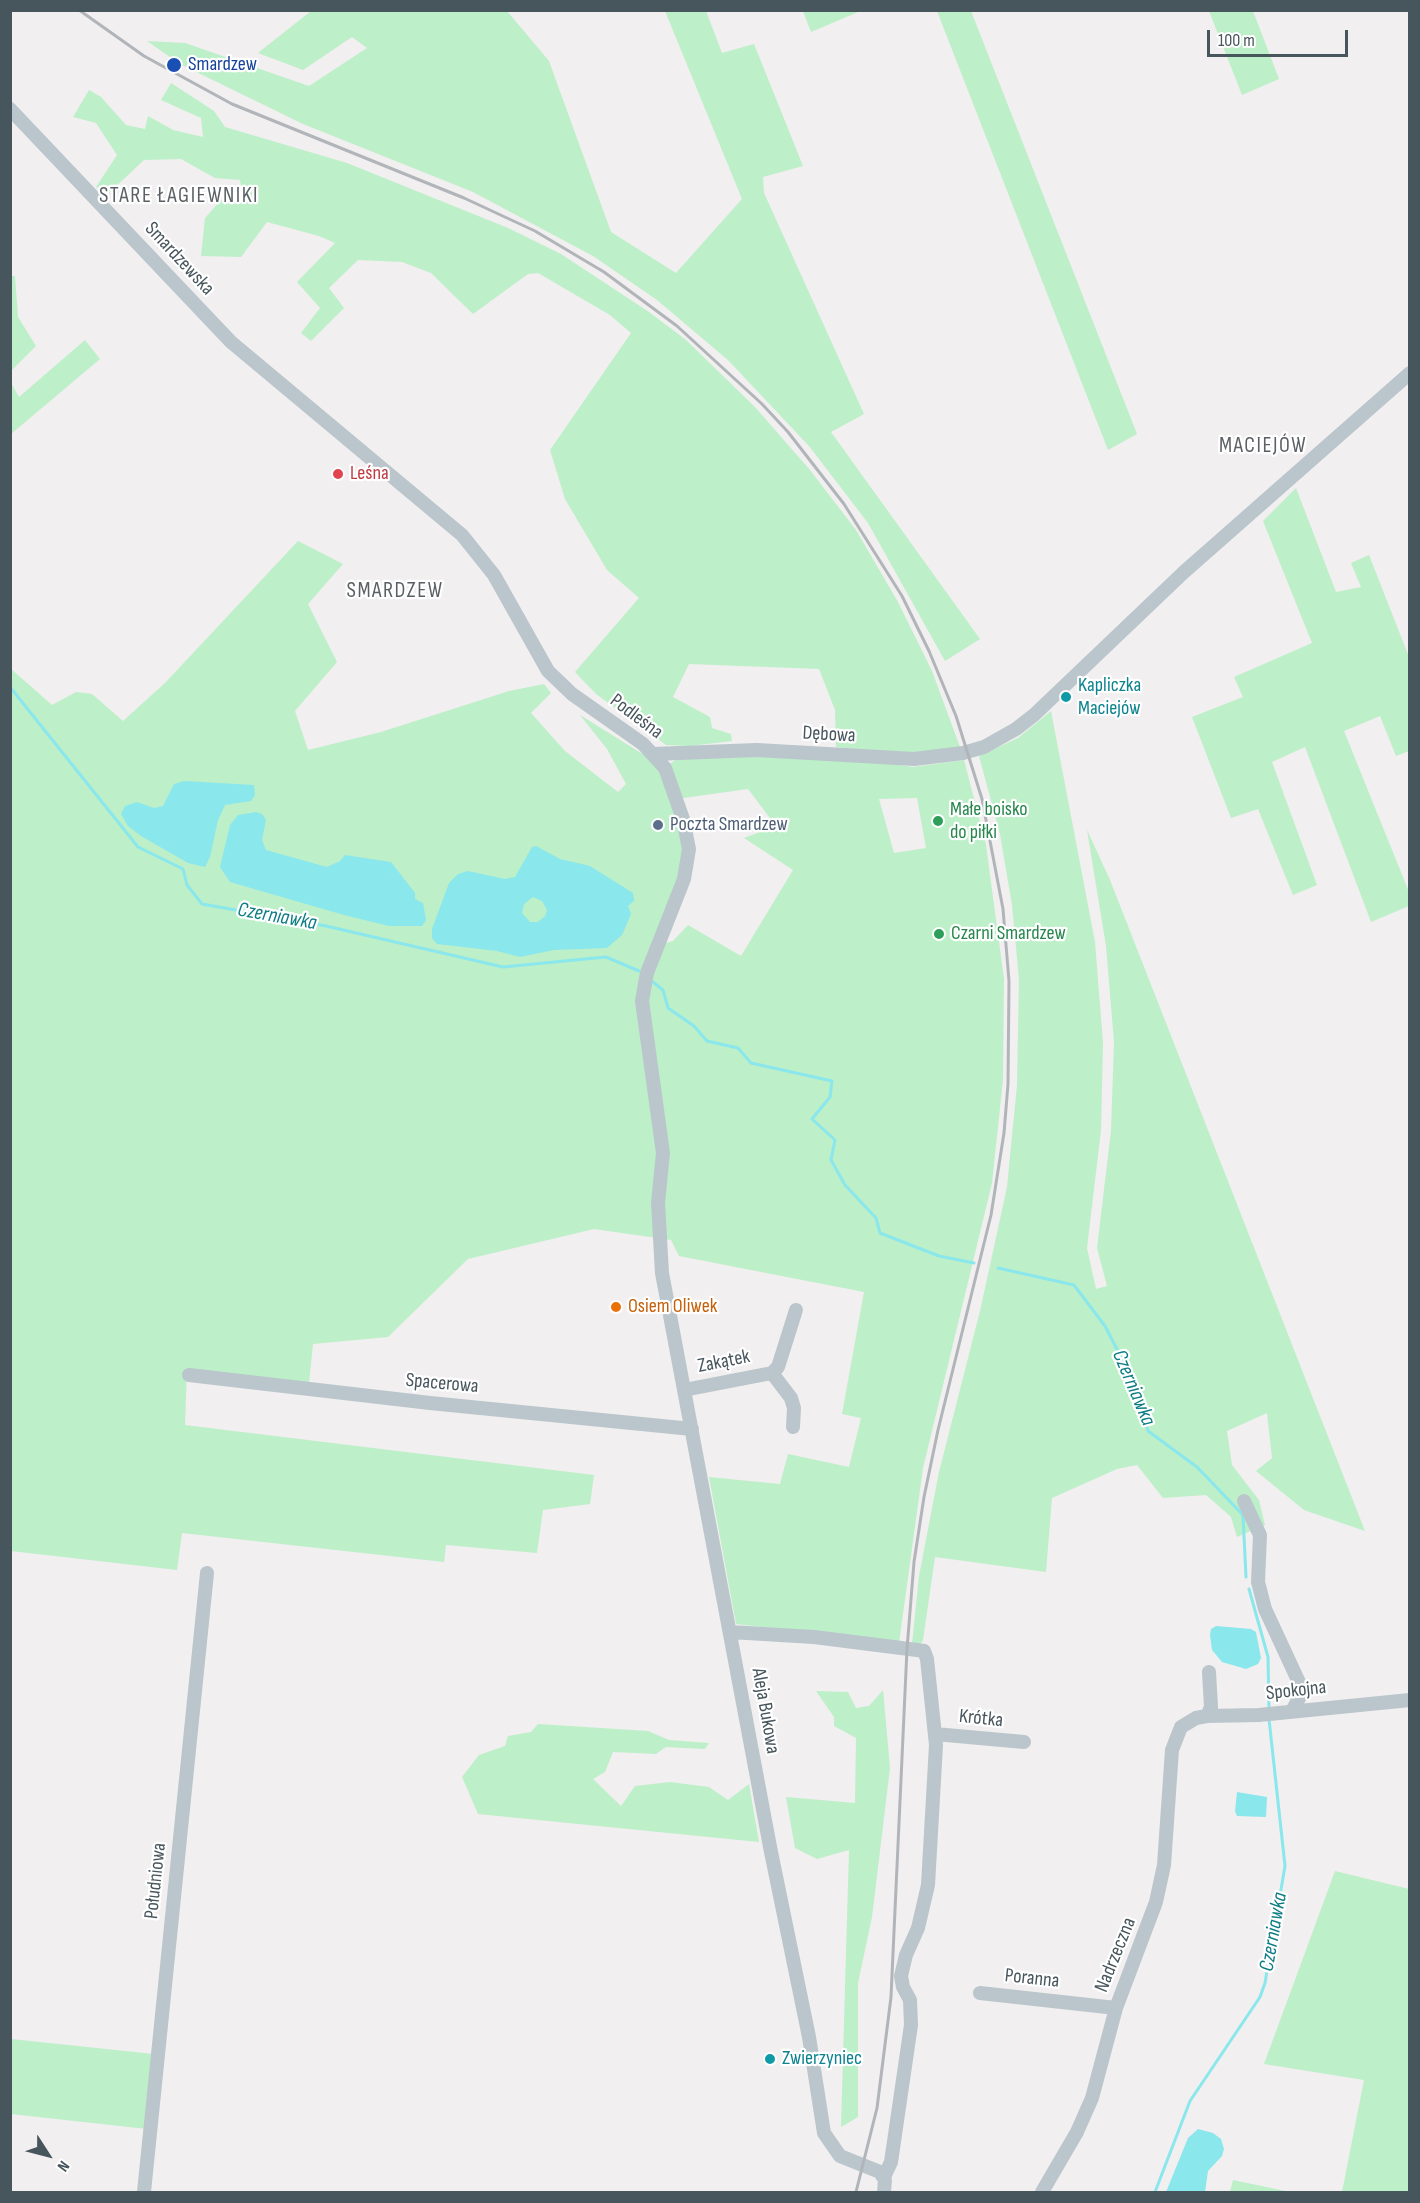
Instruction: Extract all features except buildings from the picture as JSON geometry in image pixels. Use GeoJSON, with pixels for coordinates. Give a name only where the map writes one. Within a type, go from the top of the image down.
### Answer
{"type":"FeatureCollection","features":[{"type":"Feature","properties":{"kind":"street","name":"Smardzewska"},"geometry":{"type":"LineString","coordinates":[[10,109],[231,342],[274,380]]}},
{"type":"Feature","properties":{"kind":"street","name":"Dębowa"},"geometry":{"type":"LineString","coordinates":[[653,754],[757,750],[914,759],[968,752],[1002,738],[1034,715],[1215,544],[1410,374]]}},
{"type":"Feature","properties":{"kind":"street","name":"Podleśna"},"geometry":{"type":"LineString","coordinates":[[274,380],[462,535],[494,575],[548,671],[567,690],[643,744],[665,768],[683,819],[689,849],[684,879],[647,973],[642,1001],[662,1146],[658,1203]]}},
{"type":"Feature","properties":{"kind":"street"},"geometry":{"type":"LineString","coordinates":[[665,768],[687,751]]}},
{"type":"Feature","properties":{"kind":"street","name":"Aleja Bukowa"},"geometry":{"type":"LineString","coordinates":[[658,1203],[661,1261],[684,1390],[808,2037],[824,2133],[840,2156],[876,2169],[884,2178]]}},
{"type":"Feature","properties":{"kind":"street","name":"Zakątek"},"geometry":{"type":"LineString","coordinates":[[684,1390],[772,1372],[778,1367],[796,1310]]}},
{"type":"Feature","properties":{"kind":"street","name":"Zakątek"},"geometry":{"type":"LineString","coordinates":[[772,1372],[791,1398],[794,1408],[793,1427]]}},
{"type":"Feature","properties":{"kind":"street","name":"Spacerowa"},"geometry":{"type":"LineString","coordinates":[[189,1376],[692,1429]]}},
{"type":"Feature","properties":{"kind":"street"},"geometry":{"type":"LineString","coordinates":[[1244,1501],[1260,1535],[1258,1582],[1265,1609],[1303,1691],[1325,1708]]}},
{"type":"Feature","properties":{"kind":"street","name":"Południowa"},"geometry":{"type":"LineString","coordinates":[[144,2193],[207,1573]]}},
{"type":"Feature","properties":{"kind":"street"},"geometry":{"type":"LineString","coordinates":[[730,1632],[803,1636],[924,1651],[930,1668],[935,1734],[928,1885],[918,1928],[906,1955],[902,1976],[903,1986],[910,2000],[911,2025],[891,2162],[884,2178],[884,2193]]}},
{"type":"Feature","properties":{"kind":"street"},"geometry":{"type":"LineString","coordinates":[[1207,1716],[1211,1707],[1209,1672]]}},
{"type":"Feature","properties":{"kind":"street"},"geometry":{"type":"LineString","coordinates":[[1292,1711],[1303,1691]]}},
{"type":"Feature","properties":{"kind":"street","name":"Spokojna"},"geometry":{"type":"LineString","coordinates":[[1187,1722],[1207,1716],[1410,1700]]}},
{"type":"Feature","properties":{"kind":"street","name":"Nadrzeczna"},"geometry":{"type":"LineString","coordinates":[[1042,2193],[1077,2132],[1092,2098],[1116,2008],[1156,1902],[1164,1865],[1172,1750],[1178,1733],[1187,1722]]}},
{"type":"Feature","properties":{"kind":"street","name":"Krótka"},"geometry":{"type":"LineString","coordinates":[[935,1734],[1024,1742]]}},
{"type":"Feature","properties":{"kind":"street","name":"Poranna"},"geometry":{"type":"LineString","coordinates":[[980,1993],[1116,2008]]}},
{"type":"Feature","properties":{"kind":"green space"},"geometry":{"type":"Polygon","coordinates":[[[803,10],[863,10],[811,32],[803,11],[803,10]]]}},
{"type":"Feature","properties":{"kind":"green space"},"geometry":{"type":"Polygon","coordinates":[[[311,11],[507,11],[549,61],[611,232],[676,273],[742,199],[665,11],[706,11],[722,53],[754,44],[803,166],[763,177],[764,193],[864,414],[831,432],[980,639],[945,661],[868,523],[809,446],[728,360],[657,300],[593,256],[473,192],[303,124],[180,64],[147,41],[185,43],[309,86],[367,48],[352,37],[303,70],[258,53],[311,11]]]}},
{"type":"Feature","properties":{"kind":"green space"},"geometry":{"type":"Polygon","coordinates":[[[937,11],[971,11],[1137,434],[1108,450],[937,11]]]}},
{"type":"Feature","properties":{"kind":"green space"},"geometry":{"type":"Polygon","coordinates":[[[1209,11],[1253,11],[1279,79],[1242,95],[1209,11]]]}},
{"type":"Feature","properties":{"kind":"green space"},"geometry":{"type":"Polygon","coordinates":[[[171,83],[214,111],[225,127],[347,163],[508,228],[561,254],[649,312],[686,340],[755,407],[810,470],[856,530],[898,602],[932,671],[960,747],[936,753],[893,754],[836,747],[835,710],[819,669],[689,664],[673,697],[710,717],[712,728],[731,734],[732,741],[690,746],[666,745],[596,694],[575,672],[639,598],[607,570],[565,499],[550,450],[631,333],[610,315],[538,273],[528,274],[473,314],[431,273],[402,262],[358,260],[329,288],[344,308],[311,341],[301,333],[320,308],[297,282],[335,243],[319,236],[267,222],[241,257],[201,256],[205,218],[220,201],[242,191],[240,180],[215,178],[181,159],[144,160],[109,193],[96,187],[117,155],[96,123],[73,117],[89,90],[101,97],[126,125],[145,129],[148,116],[173,130],[203,137],[201,118],[161,100],[171,83]]]}},
{"type":"Feature","properties":{"kind":"green space"},"geometry":{"type":"Polygon","coordinates":[[[11,276],[15,276],[18,317],[36,346],[11,371],[11,276]]]}},
{"type":"Feature","properties":{"kind":"green space"},"geometry":{"type":"Polygon","coordinates":[[[85,340],[100,359],[11,434],[11,383],[19,397],[85,340]]]}},
{"type":"Feature","properties":{"kind":"green space"},"geometry":{"type":"Polygon","coordinates":[[[1296,488],[1336,592],[1361,587],[1351,563],[1369,555],[1409,657],[1409,751],[1396,756],[1380,716],[1344,731],[1409,892],[1409,906],[1371,922],[1305,747],[1272,762],[1317,885],[1293,895],[1258,809],[1231,818],[1192,717],[1243,697],[1234,677],[1312,643],[1263,521],[1296,488]]]}},
{"type":"Feature","properties":{"kind":"green space"},"geometry":{"type":"Polygon","coordinates":[[[298,541],[343,564],[308,604],[337,662],[295,711],[308,750],[381,732],[509,691],[544,684],[551,693],[531,713],[565,751],[618,792],[626,784],[607,749],[580,715],[665,768],[687,751],[827,754],[913,767],[964,760],[986,845],[1004,979],[1003,1080],[992,1183],[923,1468],[899,1643],[736,1624],[709,1477],[780,1484],[788,1454],[849,1467],[861,1418],[842,1414],[864,1292],[679,1256],[671,1240],[594,1229],[468,1259],[388,1337],[313,1344],[309,1383],[187,1369],[185,1425],[594,1475],[590,1504],[543,1510],[537,1553],[446,1545],[444,1562],[182,1533],[177,1570],[11,1551],[10,668],[52,705],[76,692],[92,694],[123,721],[165,683],[298,541]],[[748,789],[676,799],[689,849],[659,945],[673,941],[688,925],[741,956],[793,870],[744,838],[776,826],[748,789]],[[917,798],[879,799],[894,853],[926,848],[917,798]]]}},
{"type":"Feature","properties":{"kind":"green space"},"geometry":{"type":"Polygon","coordinates":[[[1051,711],[1095,942],[1103,1043],[1101,1130],[1087,1248],[1096,1289],[1107,1286],[1097,1248],[1111,1131],[1114,1042],[1106,946],[1087,830],[1110,880],[1365,1531],[1304,1510],[1256,1471],[1272,1458],[1267,1413],[1227,1431],[1232,1465],[1259,1500],[1265,1525],[1237,1537],[1231,1517],[1206,1495],[1163,1498],[1137,1465],[1117,1469],[1052,1498],[1046,1572],[935,1557],[923,1640],[920,1645],[912,1644],[919,1576],[939,1472],[980,1311],[1007,1187],[1017,1085],[1019,979],[1012,905],[1000,834],[979,756],[1018,738],[1051,711]]]}},
{"type":"Feature","properties":{"kind":"green space"},"geometry":{"type":"Polygon","coordinates":[[[883,1690],[890,1768],[872,1917],[858,1983],[858,2117],[841,2127],[849,1850],[817,1859],[795,1848],[786,1797],[855,1803],[856,1738],[834,1726],[834,1717],[816,1691],[848,1692],[856,1708],[869,1706],[883,1690]]]}},
{"type":"Feature","properties":{"kind":"green space"},"geometry":{"type":"Polygon","coordinates":[[[538,1724],[648,1731],[669,1740],[709,1743],[705,1749],[666,1747],[656,1754],[613,1752],[605,1772],[593,1779],[621,1806],[635,1786],[670,1782],[709,1787],[728,1800],[749,1784],[759,1842],[478,1814],[462,1777],[479,1755],[505,1746],[508,1736],[531,1732],[538,1724]]]}},
{"type":"Feature","properties":{"kind":"green space"},"geometry":{"type":"Polygon","coordinates":[[[1335,1871],[1409,1889],[1409,2192],[1342,2192],[1364,2080],[1264,2064],[1335,1871]]]}},
{"type":"Feature","properties":{"kind":"green space"},"geometry":{"type":"Polygon","coordinates":[[[11,2039],[154,2054],[147,2129],[11,2114],[11,2039]]]}},
{"type":"Feature","properties":{"kind":"green space"},"geometry":{"type":"Polygon","coordinates":[[[1233,2180],[1290,2192],[1230,2192],[1233,2180]]]}},
{"type":"Feature","properties":{"kind":"water"},"geometry":{"type":"Polygon","coordinates":[[[184,781],[254,785],[255,795],[251,801],[225,805],[218,820],[210,857],[205,867],[188,863],[141,836],[128,826],[121,814],[125,806],[137,802],[154,808],[163,806],[174,784],[184,781]]]}},
{"type":"Feature","properties":{"kind":"water"},"geometry":{"type":"Polygon","coordinates":[[[256,812],[262,814],[266,820],[262,840],[266,850],[327,867],[340,861],[345,855],[391,862],[415,893],[415,899],[423,903],[426,920],[422,926],[389,926],[230,882],[220,867],[230,825],[238,815],[256,812]]]}},
{"type":"Feature","properties":{"kind":"water"},"geometry":{"type":"Polygon","coordinates":[[[536,846],[560,859],[590,866],[633,893],[634,901],[628,906],[631,914],[622,935],[607,948],[554,950],[520,957],[497,951],[437,944],[432,938],[432,929],[449,883],[458,874],[468,871],[505,879],[515,877],[532,847],[536,846]],[[533,897],[524,904],[522,913],[530,922],[538,922],[545,916],[547,910],[542,901],[533,897]]]}},
{"type":"Feature","properties":{"kind":"water"},"geometry":{"type":"Polygon","coordinates":[[[1216,1626],[1251,1629],[1256,1632],[1261,1658],[1258,1664],[1246,1669],[1222,1662],[1212,1650],[1211,1629],[1216,1626]]]}},
{"type":"Feature","properties":{"kind":"water"},"geometry":{"type":"Polygon","coordinates":[[[1237,1792],[1267,1797],[1266,1817],[1237,1816],[1235,1811],[1237,1792]]]}},
{"type":"Feature","properties":{"kind":"water"},"geometry":{"type":"Polygon","coordinates":[[[1198,2129],[1213,2133],[1221,2139],[1224,2149],[1222,2156],[1208,2171],[1205,2192],[1166,2192],[1188,2138],[1198,2129]]]}},
{"type":"Feature","properties":{"kind":"waterway","name":"Czerniawka"},"geometry":{"type":"LineString","coordinates":[[10,687],[138,847],[183,869],[187,885],[202,904],[326,926],[503,967],[606,957],[639,971]]}},
{"type":"Feature","properties":{"kind":"waterway","name":"Czerniawka"},"geometry":{"type":"LineString","coordinates":[[653,982],[663,990],[668,1008],[694,1026],[707,1041],[738,1048],[751,1063],[832,1081],[830,1097],[812,1119],[835,1140],[831,1160],[845,1185],[876,1218],[880,1233],[939,1256],[974,1263]]}},
{"type":"Feature","properties":{"kind":"waterway","name":"Czerniawka"},"geometry":{"type":"LineString","coordinates":[[998,1268],[1074,1285],[1105,1326],[1138,1390],[1148,1431],[1197,1467],[1243,1515],[1246,1577]]}},
{"type":"Feature","properties":{"kind":"waterway","name":"Czerniawka"},"geometry":{"type":"LineString","coordinates":[[1249,1589],[1268,1657],[1269,1709]]}},
{"type":"Feature","properties":{"kind":"waterway","name":"Czerniawka"},"geometry":{"type":"LineString","coordinates":[[1155,2192],[1190,2101],[1260,1997],[1265,1983],[1285,1866],[1269,1719]]}},
{"type":"Feature","properties":{"kind":"railway"},"geometry":{"type":"LineString","coordinates":[[79,10],[144,56],[232,104],[464,198],[535,231],[604,272],[677,326],[762,404],[788,432],[844,504],[902,596],[929,651],[956,716],[982,799],[1003,909],[1009,981],[1008,1084],[1004,1133],[991,1215],[938,1430],[914,1562],[907,1649],[891,1997],[877,2108],[856,2192]]}},
{"type":"Feature","properties":{"kind":"place","name":"Smardzew"},"geometry":{"type":"Point","coordinates":[174,65]}},
{"type":"Feature","properties":{"kind":"place","name":"Leśna"},"geometry":{"type":"Point","coordinates":[338,474]}},
{"type":"Feature","properties":{"kind":"place","name":"Kapliczka Maciejów"},"geometry":{"type":"Point","coordinates":[1066,697]}},
{"type":"Feature","properties":{"kind":"place","name":"Małe boisko do piłki"},"geometry":{"type":"Point","coordinates":[938,821]}},
{"type":"Feature","properties":{"kind":"place","name":"Poczta Smardzew"},"geometry":{"type":"Point","coordinates":[658,825]}},
{"type":"Feature","properties":{"kind":"place","name":"Czarni Smardzew"},"geometry":{"type":"Point","coordinates":[939,934]}},
{"type":"Feature","properties":{"kind":"place","name":"Osiem Oliwek"},"geometry":{"type":"Point","coordinates":[616,1307]}},
{"type":"Feature","properties":{"kind":"place","name":"Zwierzyniec"},"geometry":{"type":"Point","coordinates":[770,2059]}},
{"type":"Feature","properties":{"kind":"district","name":"STARE ŁAGIEWNIKI"},"geometry":{"type":"Point","coordinates":[179,196]}},
{"type":"Feature","properties":{"kind":"district","name":"MACIEJÓW"},"geometry":{"type":"Point","coordinates":[1263,446]}},
{"type":"Feature","properties":{"kind":"district","name":"SMARDZEW"},"geometry":{"type":"Point","coordinates":[395,591]}}]}
